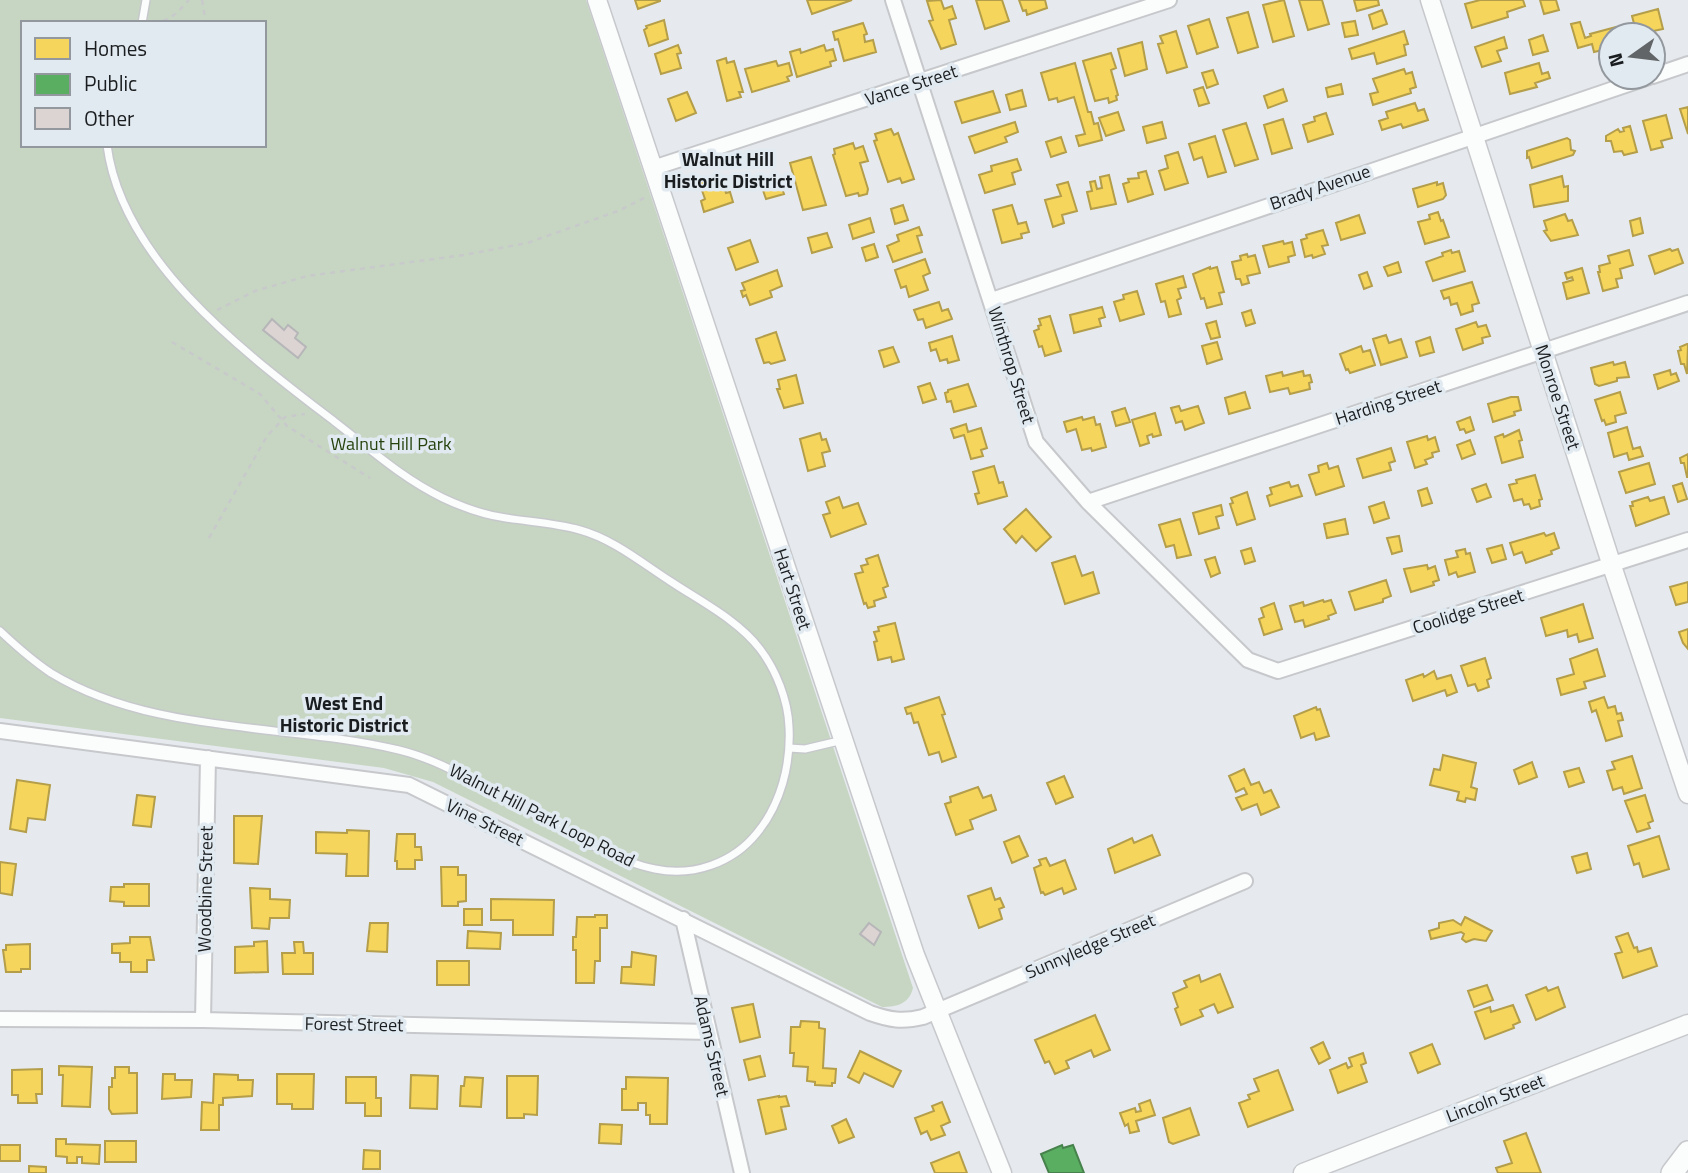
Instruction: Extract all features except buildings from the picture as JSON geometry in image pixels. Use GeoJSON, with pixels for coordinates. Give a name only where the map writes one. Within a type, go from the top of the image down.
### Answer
{"type":"FeatureCollection","features":[{"type":"Feature","properties":{"kind":"main road"},"geometry":{"type":"LineString","coordinates":[[1672,1173],[1688,1152]]}},
{"type":"Feature","properties":{"kind":"street","name":"Hart Street"},"geometry":{"type":"LineString","coordinates":[[597,0],[936,1012],[1002,1173]]}},
{"type":"Feature","properties":{"kind":"street","name":"Winthrop Street"},"geometry":{"type":"LineString","coordinates":[[893,0],[1036,442],[1088,502],[1248,660]]}},
{"type":"Feature","properties":{"kind":"street","name":"Vance Street"},"geometry":{"type":"LineString","coordinates":[[653,168],[1169,0]]}},
{"type":"Feature","properties":{"kind":"street","name":"Monroe Street"},"geometry":{"type":"LineString","coordinates":[[1430,0],[1688,794]]}},
{"type":"Feature","properties":{"kind":"street","name":"Brady Avenue"},"geometry":{"type":"LineString","coordinates":[[1667,71],[1688,64]]}},
{"type":"Feature","properties":{"kind":"street","name":"Brady Avenue"},"geometry":{"type":"LineString","coordinates":[[992,300],[1606,91]]}},
{"type":"Feature","properties":{"kind":"street","name":"Harding Street"},"geometry":{"type":"LineString","coordinates":[[1088,502],[1688,303]]}},
{"type":"Feature","properties":{"kind":"street","name":"Coolidge Street"},"geometry":{"type":"LineString","coordinates":[[1248,660],[1278,671],[1688,540]]}},
{"type":"Feature","properties":{"kind":"street","name":"Vine Street"},"geometry":{"type":"LineString","coordinates":[[0,731],[409,785],[870,1013],[891,1021],[906,1021],[936,1012]]}},
{"type":"Feature","properties":{"kind":"street","name":"Woodbine Street"},"geometry":{"type":"LineString","coordinates":[[203,1020],[208,758]]}},
{"type":"Feature","properties":{"kind":"street","name":"Sunnyledge Street"},"geometry":{"type":"LineString","coordinates":[[936,1012],[1245,881]]}},
{"type":"Feature","properties":{"kind":"street","name":"Adams Street"},"geometry":{"type":"LineString","coordinates":[[683,919],[742,1173]]}},
{"type":"Feature","properties":{"kind":"street","name":"Forest Street"},"geometry":{"type":"LineString","coordinates":[[0,1019],[203,1020],[708,1032]]}},
{"type":"Feature","properties":{"kind":"street","name":"Lincoln Street"},"geometry":{"type":"LineString","coordinates":[[1303,1173],[1688,1024]]}},
{"type":"Feature","properties":{"kind":"lane"},"geometry":{"type":"LineString","coordinates":[[142,21],[146,0]]}},
{"type":"Feature","properties":{"kind":"lane","name":"Walnut Hill Park Loop Road"},"geometry":{"type":"LineString","coordinates":[[0,631],[47,670],[102,696],[184,717],[349,740],[413,754],[444,765],[595,845],[660,870],[686,870],[714,864],[733,855],[747,844],[763,825],[775,804],[785,771],[789,748],[788,712],[772,668],[754,642],[723,616],[622,550],[591,533],[557,524],[491,515],[442,497],[404,475],[245,351],[163,266],[141,234],[117,188],[107,147]]}},
{"type":"Feature","properties":{"kind":"lane"},"geometry":{"type":"LineString","coordinates":[[789,748],[805,749],[844,740]]}},
{"type":"Feature","properties":{"kind":"path"},"geometry":{"type":"LineString","coordinates":[[167,21],[189,0]]}},
{"type":"Feature","properties":{"kind":"path"},"geometry":{"type":"LineString","coordinates":[[202,0],[206,21]]}},
{"type":"Feature","properties":{"kind":"path"},"geometry":{"type":"LineString","coordinates":[[209,316],[232,301],[284,281],[504,249],[588,222],[661,192]]}},
{"type":"Feature","properties":{"kind":"path"},"geometry":{"type":"LineString","coordinates":[[172,342],[260,394],[296,433],[370,478]]}},
{"type":"Feature","properties":{"kind":"path"},"geometry":{"type":"LineString","coordinates":[[209,538],[267,436],[285,417],[322,412]]}},
{"type":"Feature","properties":{"kind":"green space","name":"Walnut Hill Park"},"geometry":{"type":"Polygon","coordinates":[[[0,0],[586,0],[913,988],[909,998],[893,1006],[882,1007],[433,782],[384,768],[0,718],[0,0]]]}},
{"type":"Feature","properties":{"kind":"district","name":"Walnut Hill Historic District"},"geometry":{"type":"Point","coordinates":[728,169]}},
{"type":"Feature","properties":{"kind":"district","name":"West End Historic District"},"geometry":{"type":"Point","coordinates":[344,713]}}]}
